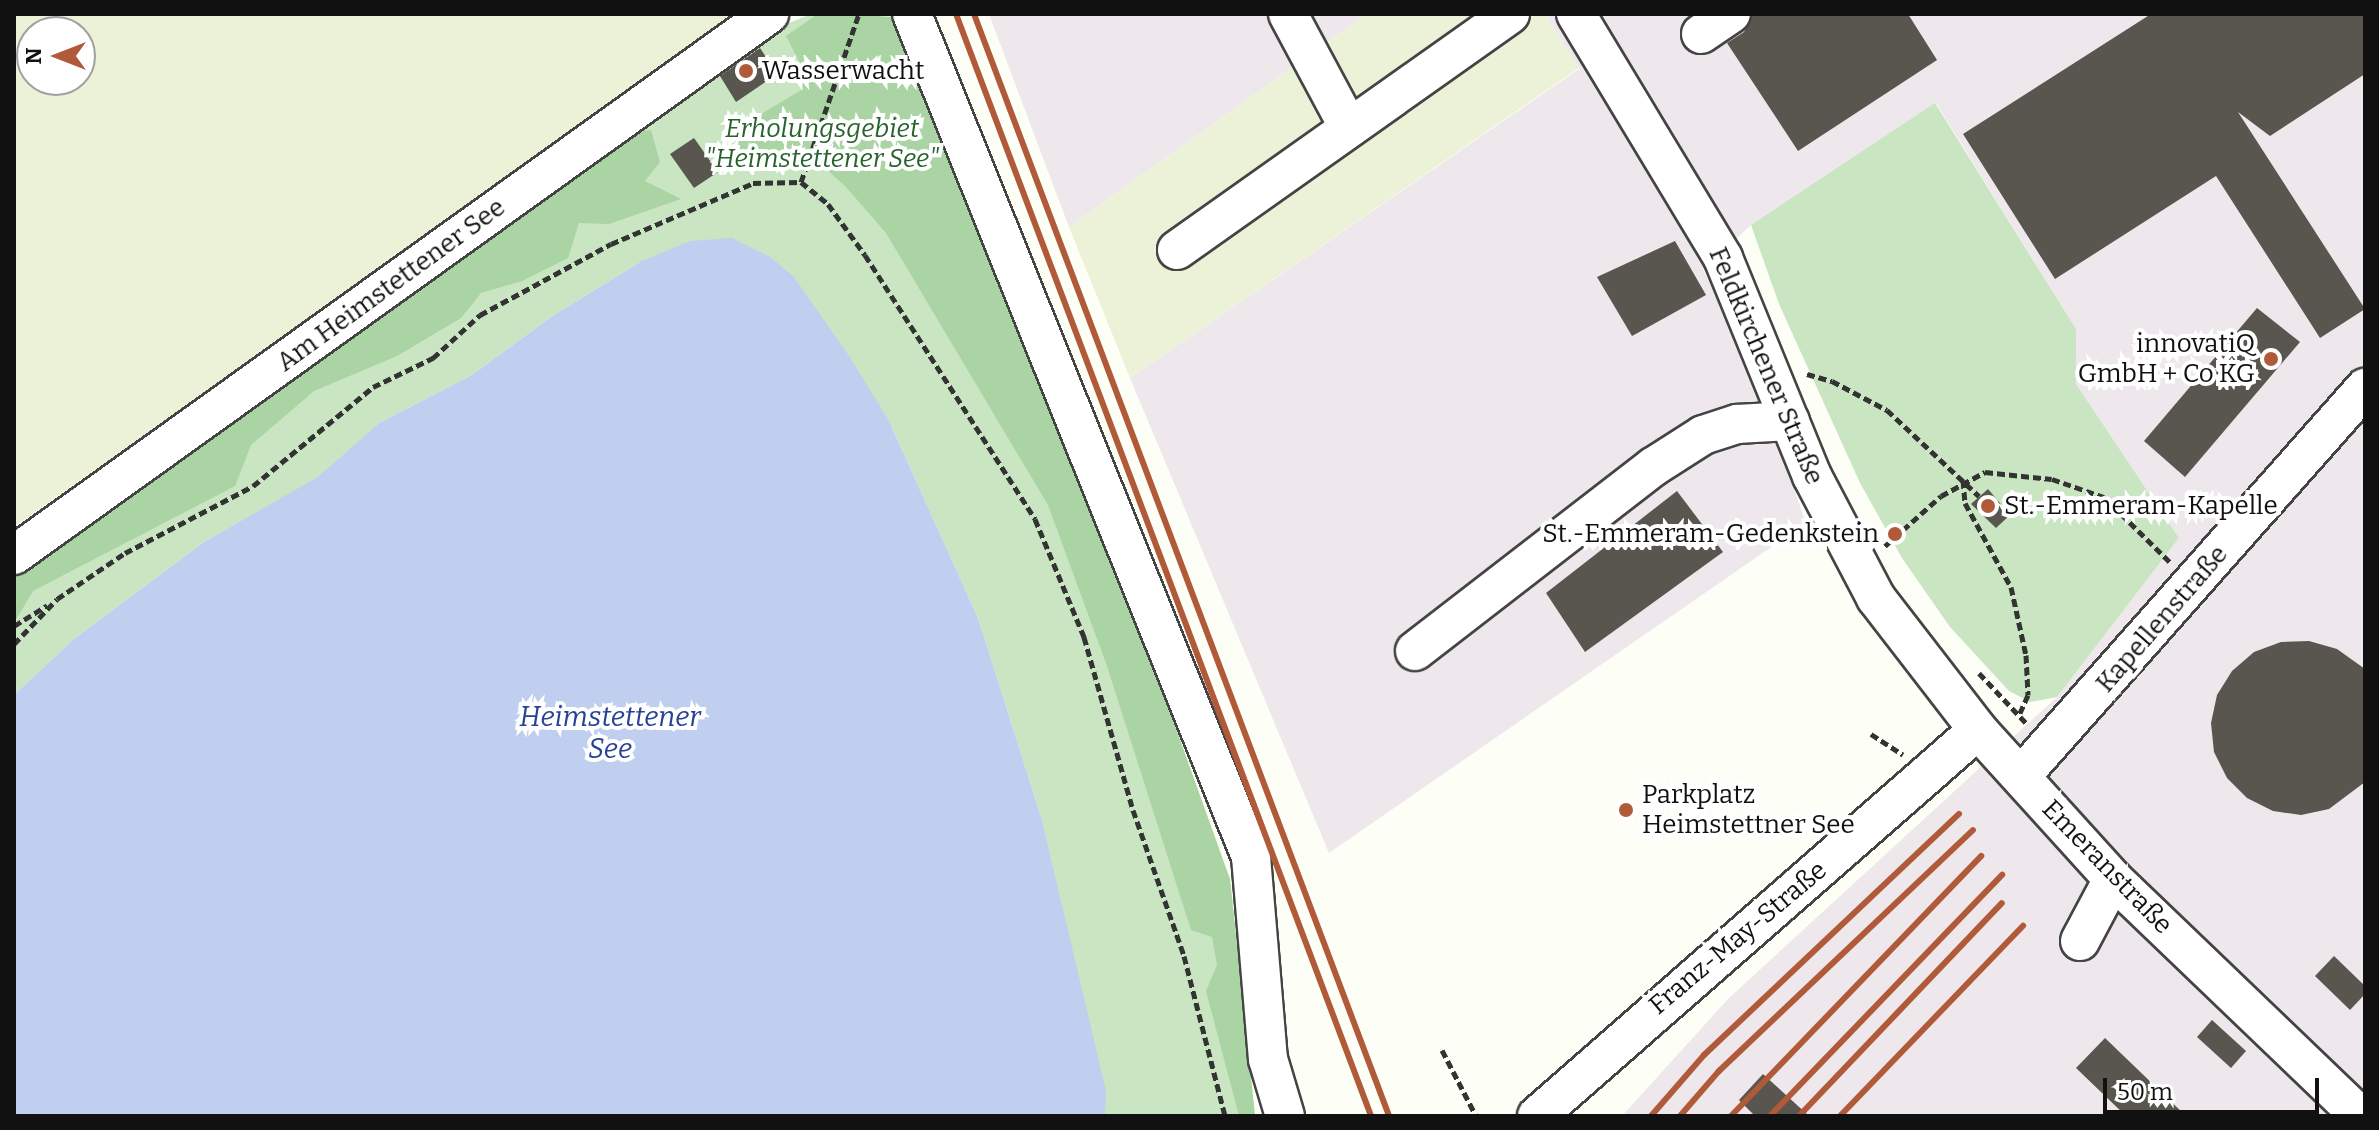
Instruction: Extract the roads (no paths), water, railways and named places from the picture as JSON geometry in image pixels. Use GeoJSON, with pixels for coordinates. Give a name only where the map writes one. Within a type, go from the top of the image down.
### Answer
{"type":"FeatureCollection","features":[{"type":"Feature","properties":{"kind":"street","name":"Am Heimstettener See"},"geometry":{"type":"LineString","coordinates":[[14,555],[769,14]]}},
{"type":"Feature","properties":{"kind":"street"},"geometry":{"type":"LineString","coordinates":[[912,14],[1251,857],[1268,1059],[1285,1116]]}},
{"type":"Feature","properties":{"kind":"street"},"geometry":{"type":"LineString","coordinates":[[1288,14],[1349,128]]}},
{"type":"Feature","properties":{"kind":"street"},"geometry":{"type":"LineString","coordinates":[[1177,250],[1510,14]]}},
{"type":"Feature","properties":{"kind":"street","name":"Feldkirchener Straße"},"geometry":{"type":"LineString","coordinates":[[1576,14],[1723,258],[1812,476],[1876,598]]}},
{"type":"Feature","properties":{"kind":"street","name":"Kapellenstraße"},"geometry":{"type":"LineString","coordinates":[[2021,776],[2365,388]]}},
{"type":"Feature","properties":{"kind":"street"},"geometry":{"type":"LineString","coordinates":[[1415,651],[1653,467],[1703,435],[1737,424],[1790,421]]}},
{"type":"Feature","properties":{"kind":"street","name":"Emeranstraße"},"geometry":{"type":"LineString","coordinates":[[1876,598],[1978,730],[2113,879],[2360,1116]]}},
{"type":"Feature","properties":{"kind":"street","name":"Franz-May-Straße"},"geometry":{"type":"LineString","coordinates":[[1537,1116],[1978,730]]}},
{"type":"Feature","properties":{"kind":"street"},"geometry":{"type":"LineString","coordinates":[[2080,941],[2113,879]]}},
{"type":"Feature","properties":{"kind":"water","name":"Heimstettener See"},"geometry":{"type":"Polygon","coordinates":[[[732,238],[770,257],[794,277],[849,356],[889,421],[978,618],[1042,820],[1106,1091],[1105,1116],[14,1116],[14,695],[74,639],[204,542],[318,477],[379,423],[472,375],[551,317],[640,262],[690,241],[732,238]]]}},
{"type":"Feature","properties":{"kind":"railway"},"geometry":{"type":"LineString","coordinates":[[956,14],[1371,1116]]}},
{"type":"Feature","properties":{"kind":"railway"},"geometry":{"type":"LineString","coordinates":[[974,14],[1389,1116]]}},
{"type":"Feature","properties":{"kind":"railway"},"geometry":{"type":"LineString","coordinates":[[1651,1116],[1704,1055],[1959,814]]}},
{"type":"Feature","properties":{"kind":"railway"},"geometry":{"type":"LineString","coordinates":[[1680,1116],[1719,1071],[1973,830]]}},
{"type":"Feature","properties":{"kind":"railway"},"geometry":{"type":"LineString","coordinates":[[1731,1116],[1981,856]]}},
{"type":"Feature","properties":{"kind":"railway"},"geometry":{"type":"LineString","coordinates":[[1770,1116],[2002,875]]}},
{"type":"Feature","properties":{"kind":"railway"},"geometry":{"type":"LineString","coordinates":[[1799,1116],[2002,903]]}},
{"type":"Feature","properties":{"kind":"railway"},"geometry":{"type":"LineString","coordinates":[[1840,1116],[2023,926]]}},
{"type":"Feature","properties":{"kind":"place","name":"Wasserwacht"},"geometry":{"type":"Point","coordinates":[746,71]}},
{"type":"Feature","properties":{"kind":"place","name":"innovatiQ GmbH + Co KG"},"geometry":{"type":"Point","coordinates":[2271,359]}},
{"type":"Feature","properties":{"kind":"place","name":"St.-Emmeram-Kapelle"},"geometry":{"type":"Point","coordinates":[1988,506]}},
{"type":"Feature","properties":{"kind":"place","name":"St.-Emmeram-Gedenkstein"},"geometry":{"type":"Point","coordinates":[1895,534]}},
{"type":"Feature","properties":{"kind":"place","name":"Parkplatz Heimstettner See"},"geometry":{"type":"Point","coordinates":[1626,810]}},
{"type":"Feature","properties":{"kind":"park label","name":"Erholungsgebiet \"Heimstettener See\""},"geometry":{"type":"Point","coordinates":[822,144]}}]}
